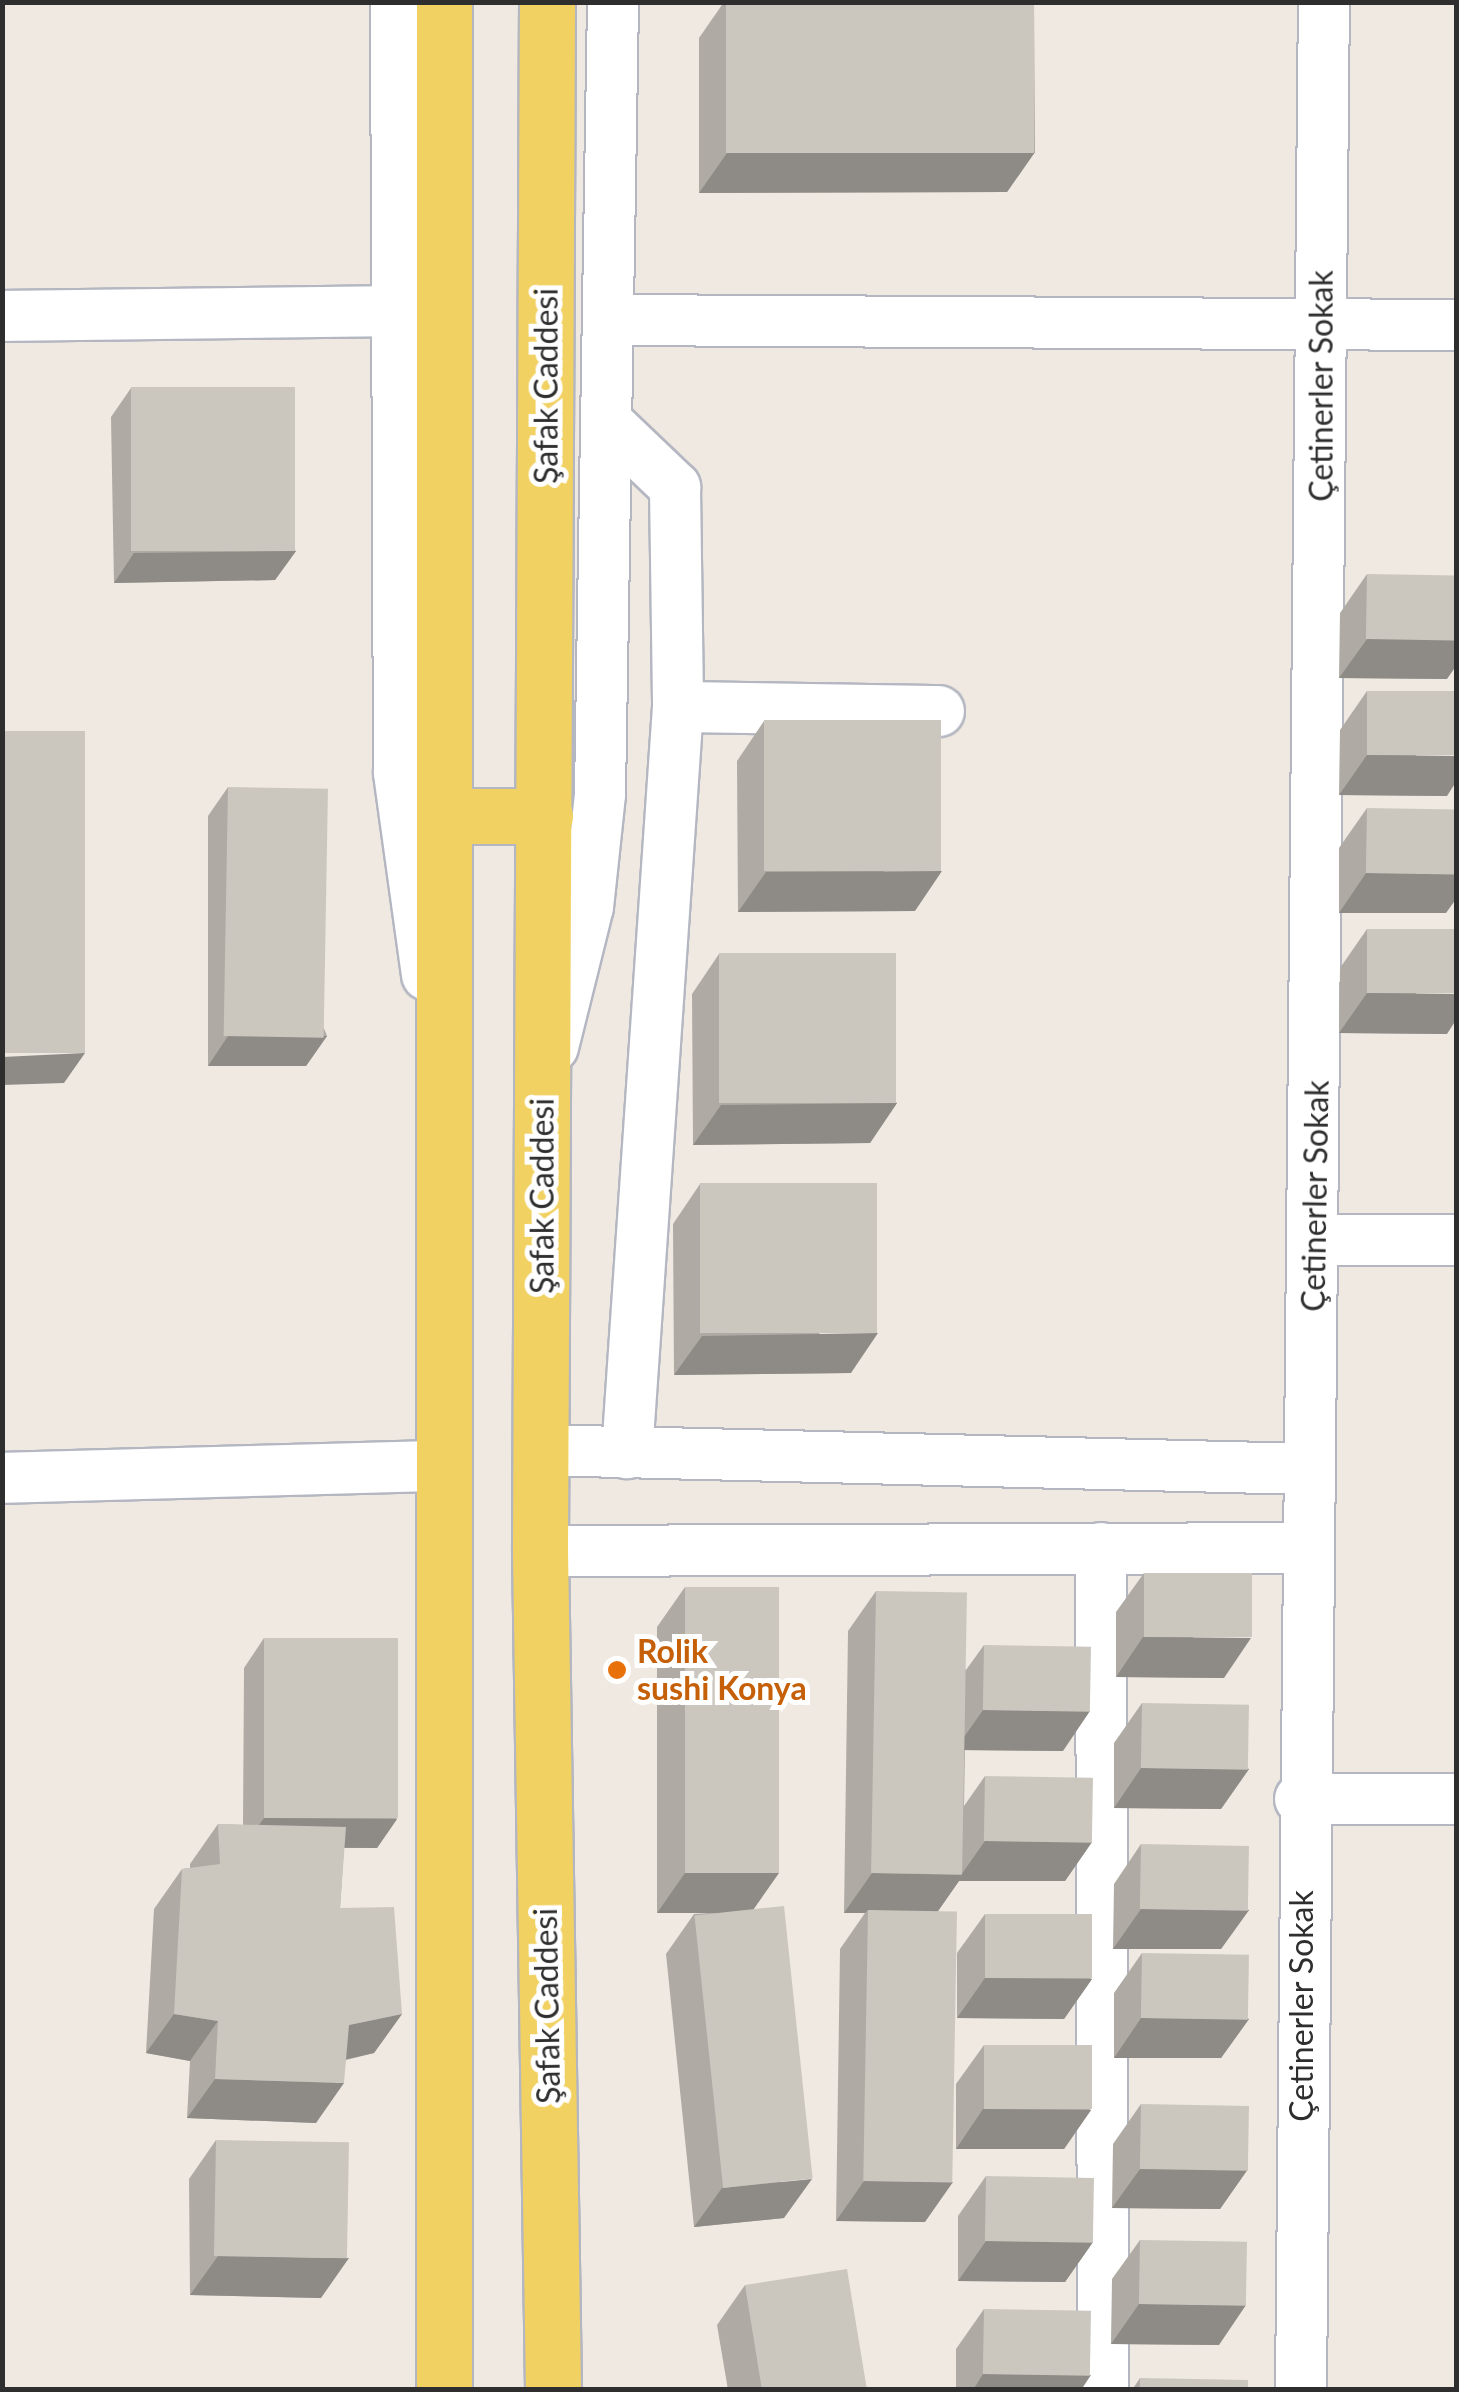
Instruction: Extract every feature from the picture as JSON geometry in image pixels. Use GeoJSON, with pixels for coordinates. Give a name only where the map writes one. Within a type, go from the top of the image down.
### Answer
{"type":"FeatureCollection","features":[{"type":"Feature","properties":{"kind":"main road"},"geometry":{"type":"LineString","coordinates":[[444,2],[444,2390]]}},
{"type":"Feature","properties":{"kind":"main road","name":"Şafak Caddesi"},"geometry":{"type":"LineString","coordinates":[[547,2],[540,1550],[553,2390]]}},
{"type":"Feature","properties":{"kind":"main road"},"geometry":{"type":"LineString","coordinates":[[444,816],[545,816]]}},
{"type":"Feature","properties":{"kind":"street"},"geometry":{"type":"LineString","coordinates":[[396,2],[399,773],[444,1078]]}},
{"type":"Feature","properties":{"kind":"street"},"geometry":{"type":"LineString","coordinates":[[542,1090],[588,907],[600,794],[612,320],[613,2]]}},
{"type":"Feature","properties":{"kind":"street","name":"Çetinerler Sokak"},"geometry":{"type":"LineString","coordinates":[[1302,2390],[1300,1799],[1306,1469],[1317,1240],[1324,2]]}},
{"type":"Feature","properties":{"kind":"street"},"geometry":{"type":"LineString","coordinates":[[2,316],[397,311]]}},
{"type":"Feature","properties":{"kind":"street"},"geometry":{"type":"LineString","coordinates":[[612,320],[1456,326]]}},
{"type":"Feature","properties":{"kind":"street"},"geometry":{"type":"LineString","coordinates":[[608,423],[676,486],[678,707],[627,1452]]}},
{"type":"Feature","properties":{"kind":"street"},"geometry":{"type":"LineString","coordinates":[[678,707],[939,711]]}},
{"type":"Feature","properties":{"kind":"street"},"geometry":{"type":"LineString","coordinates":[[1317,1240],[1456,1240]]}},
{"type":"Feature","properties":{"kind":"street"},"geometry":{"type":"LineString","coordinates":[[540,1450],[1306,1469]]}},
{"type":"Feature","properties":{"kind":"street"},"geometry":{"type":"LineString","coordinates":[[2,1478],[444,1466]]}},
{"type":"Feature","properties":{"kind":"street"},"geometry":{"type":"LineString","coordinates":[[1101,1548],[1103,2390]]}},
{"type":"Feature","properties":{"kind":"street"},"geometry":{"type":"LineString","coordinates":[[540,1550],[1305,1548]]}},
{"type":"Feature","properties":{"kind":"street"},"geometry":{"type":"LineString","coordinates":[[1300,1799],[1456,1798]]}},
{"type":"Feature","properties":{"kind":"building"},"geometry":{"type":"Polygon","coordinates":[[[726,2],[1034,2],[1034,153],[726,153],[726,2]]]}},
{"type":"Feature","properties":{"kind":"building"},"geometry":{"type":"Polygon","coordinates":[[[131,387],[295,387],[295,551],[131,551],[131,387]]]}},
{"type":"Feature","properties":{"kind":"building"},"geometry":{"type":"Polygon","coordinates":[[[1367,574],[1456,576],[1455,641],[1366,639],[1367,574]]]}},
{"type":"Feature","properties":{"kind":"building"},"geometry":{"type":"Polygon","coordinates":[[[1367,691],[1456,691],[1456,755],[1367,755],[1367,691]]]}},
{"type":"Feature","properties":{"kind":"building"},"geometry":{"type":"Polygon","coordinates":[[[764,720],[941,720],[941,871],[764,871],[764,720]]]}},
{"type":"Feature","properties":{"kind":"building"},"geometry":{"type":"Polygon","coordinates":[[[2,731],[85,731],[85,1053],[2,1053],[2,731]]]}},
{"type":"Feature","properties":{"kind":"building"},"geometry":{"type":"Polygon","coordinates":[[[228,787],[328,789],[324,1038],[224,1036],[228,787]]]}},
{"type":"Feature","properties":{"kind":"building"},"geometry":{"type":"Polygon","coordinates":[[[1367,808],[1456,810],[1455,875],[1366,873],[1367,808]]]}},
{"type":"Feature","properties":{"kind":"building"},"geometry":{"type":"Polygon","coordinates":[[[1367,929],[1456,929],[1456,993],[1367,993],[1367,929]]]}},
{"type":"Feature","properties":{"kind":"building"},"geometry":{"type":"Polygon","coordinates":[[[719,953],[896,953],[896,1103],[719,1103],[719,953]]]}},
{"type":"Feature","properties":{"kind":"building"},"geometry":{"type":"Polygon","coordinates":[[[700,1183],[877,1183],[877,1333],[700,1333],[700,1183]]]}},
{"type":"Feature","properties":{"kind":"building"},"geometry":{"type":"Polygon","coordinates":[[[1144,1573],[1252,1573],[1252,1637],[1144,1637],[1144,1573]]]}},
{"type":"Feature","properties":{"kind":"building"},"geometry":{"type":"Polygon","coordinates":[[[685,1587],[779,1587],[779,1873],[685,1873],[685,1587]]]}},
{"type":"Feature","properties":{"kind":"building"},"geometry":{"type":"Polygon","coordinates":[[[876,1591],[967,1593],[962,1875],[871,1873],[876,1591]]]}},
{"type":"Feature","properties":{"kind":"building"},"geometry":{"type":"Polygon","coordinates":[[[264,1638],[398,1638],[398,1818],[264,1818],[264,1638]]]}},
{"type":"Feature","properties":{"kind":"building"},"geometry":{"type":"Polygon","coordinates":[[[984,1645],[1091,1647],[1090,1712],[983,1710],[984,1645]]]}},
{"type":"Feature","properties":{"kind":"building"},"geometry":{"type":"Polygon","coordinates":[[[1142,1703],[1249,1705],[1248,1770],[1141,1768],[1142,1703]]]}},
{"type":"Feature","properties":{"kind":"building"},"geometry":{"type":"Polygon","coordinates":[[[985,1776],[1093,1778],[1092,1843],[984,1841],[985,1776]]]}},
{"type":"Feature","properties":{"kind":"building"},"geometry":{"type":"Polygon","coordinates":[[[218,1824],[346,1827],[340,1908],[394,1907],[402,2014],[349,2025],[344,2083],[215,2079],[218,2021],[174,2014],[182,1869],[220,1864],[218,1824]]]}},
{"type":"Feature","properties":{"kind":"building"},"geometry":{"type":"Polygon","coordinates":[[[1141,1844],[1249,1846],[1248,1911],[1140,1909],[1141,1844]]]}},
{"type":"Feature","properties":{"kind":"building"},"geometry":{"type":"Polygon","coordinates":[[[784,1906],[813,2178],[723,2188],[694,1915],[784,1906]]]}},
{"type":"Feature","properties":{"kind":"building"},"geometry":{"type":"Polygon","coordinates":[[[868,1910],[957,1912],[952,2183],[863,2181],[868,1910]]]}},
{"type":"Feature","properties":{"kind":"building"},"geometry":{"type":"Polygon","coordinates":[[[985,1914],[1092,1914],[1092,1978],[985,1978],[985,1914]]]}},
{"type":"Feature","properties":{"kind":"building"},"geometry":{"type":"Polygon","coordinates":[[[1142,1953],[1249,1955],[1248,2020],[1141,2018],[1142,1953]]]}},
{"type":"Feature","properties":{"kind":"building"},"geometry":{"type":"Polygon","coordinates":[[[984,2045],[1092,2045],[1092,2109],[984,2109],[984,2045]]]}},
{"type":"Feature","properties":{"kind":"building"},"geometry":{"type":"Polygon","coordinates":[[[1141,2104],[1249,2106],[1248,2171],[1140,2169],[1141,2104]]]}},
{"type":"Feature","properties":{"kind":"building"},"geometry":{"type":"Polygon","coordinates":[[[216,2140],[349,2142],[347,2258],[214,2256],[216,2140]]]}},
{"type":"Feature","properties":{"kind":"building"},"geometry":{"type":"Polygon","coordinates":[[[986,2176],[1094,2178],[1093,2243],[985,2241],[986,2176]]]}},
{"type":"Feature","properties":{"kind":"building"},"geometry":{"type":"Polygon","coordinates":[[[1140,2240],[1247,2242],[1246,2306],[1139,2304],[1140,2240]]]}},
{"type":"Feature","properties":{"kind":"building"},"geometry":{"type":"Polygon","coordinates":[[[847,2269],[867,2390],[762,2390],[745,2285],[847,2269]]]}},
{"type":"Feature","properties":{"kind":"building"},"geometry":{"type":"Polygon","coordinates":[[[984,2309],[1091,2311],[1090,2376],[983,2374],[984,2309]]]}},
{"type":"Feature","properties":{"kind":"building"},"geometry":{"type":"Polygon","coordinates":[[[1140,2378],[1248,2380],[1248,2390],[1140,2390],[1140,2378]]]}},
{"type":"Feature","properties":{"kind":"place","name":"Rolik sushi Konya"},"geometry":{"type":"Point","coordinates":[617,1670]}}]}
